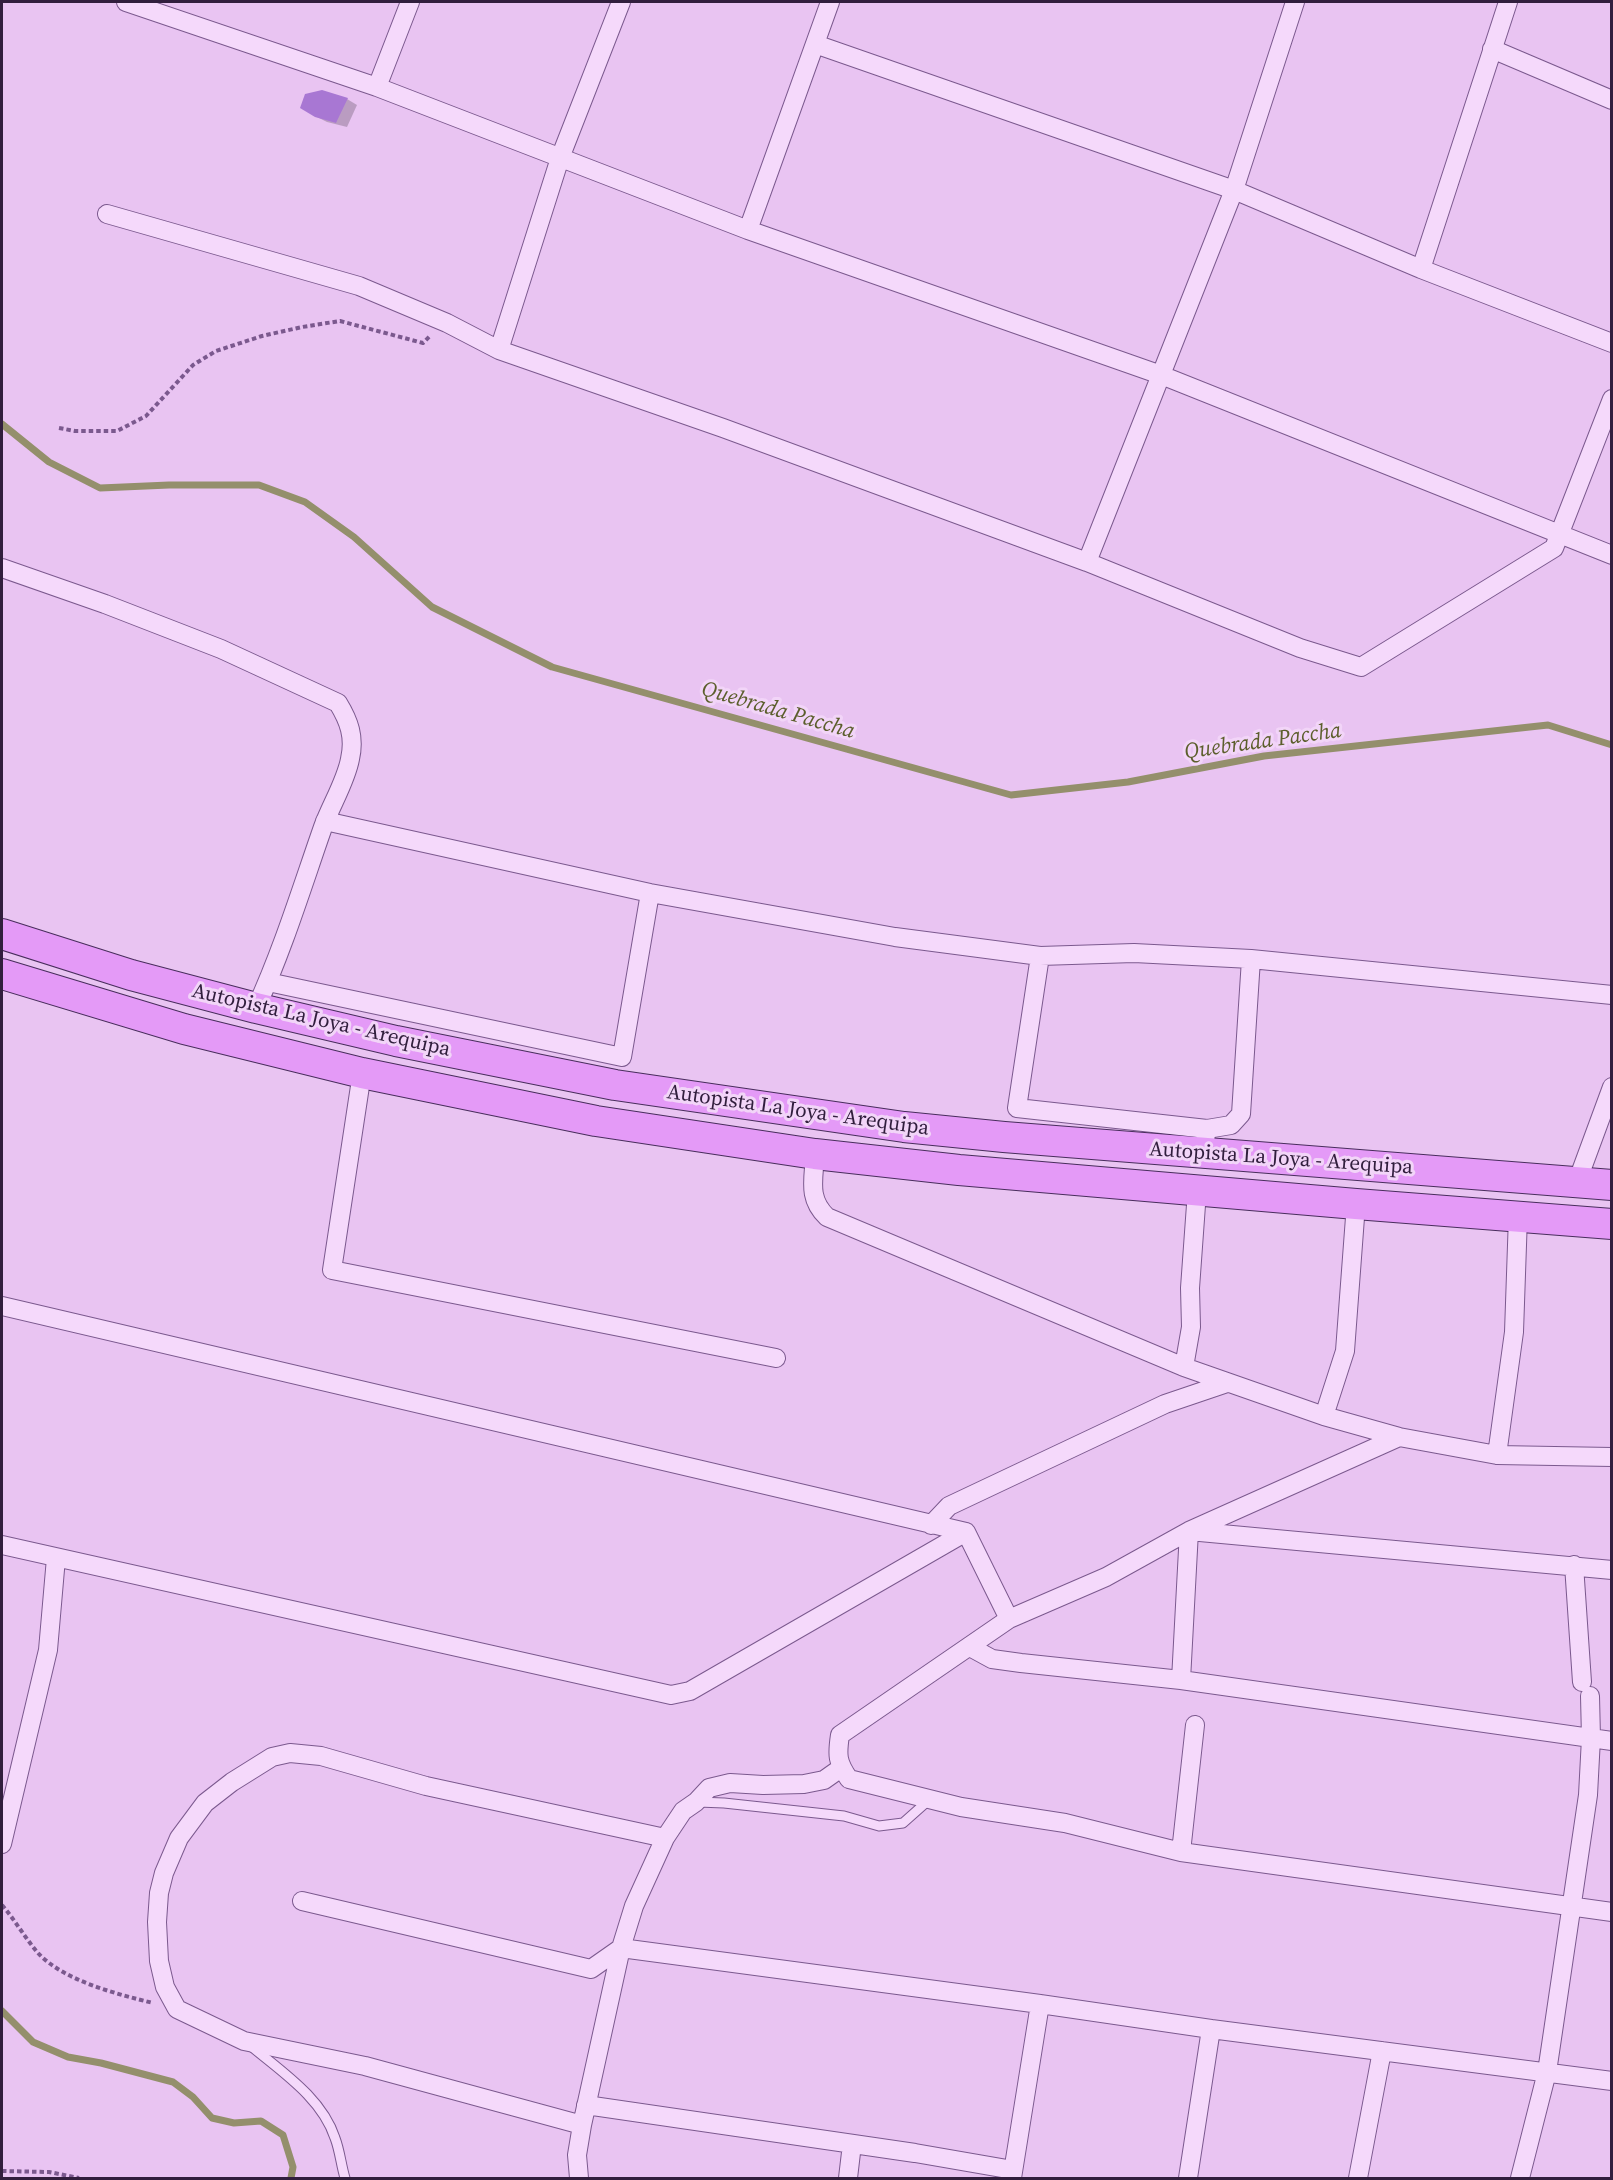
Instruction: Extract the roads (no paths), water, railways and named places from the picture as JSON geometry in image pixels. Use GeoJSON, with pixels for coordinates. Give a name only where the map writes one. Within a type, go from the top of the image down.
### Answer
{"type":"FeatureCollection","features":[{"type":"Feature","properties":{"kind":"main road","name":"Autopista La Joya - Arequipa"},"geometry":{"type":"LineString","coordinates":[[2,934],[131,975],[262,995],[396,1041],[615,1085],[704,1099],[903,1127],[1004,1137],[1205,1141],[1611,1185]]}},
{"type":"Feature","properties":{"kind":"main road","name":"Autopista La Joya - Arequipa"},"geometry":{"type":"LineString","coordinates":[[2,974],[184,1029],[362,1073],[596,1121],[815,1154],[959,1170],[1611,1224]]}},
{"type":"Feature","properties":{"kind":"street"},"geometry":{"type":"LineString","coordinates":[[126,2],[377,87],[748,230],[1161,375],[1611,555]]}},
{"type":"Feature","properties":{"kind":"street"},"geometry":{"type":"LineString","coordinates":[[377,87],[410,2]]}},
{"type":"Feature","properties":{"kind":"street"},"geometry":{"type":"LineString","coordinates":[[499,350],[560,158],[621,2]]}},
{"type":"Feature","properties":{"kind":"street"},"geometry":{"type":"LineString","coordinates":[[748,230],[830,2]]}},
{"type":"Feature","properties":{"kind":"street"},"geometry":{"type":"LineString","coordinates":[[1087,562],[1234,190],[1295,2]]}},
{"type":"Feature","properties":{"kind":"street"},"geometry":{"type":"LineString","coordinates":[[1421,269],[1508,2]]}},
{"type":"Feature","properties":{"kind":"street"},"geometry":{"type":"LineString","coordinates":[[815,44],[1234,190],[1421,269],[1611,343]]}},
{"type":"Feature","properties":{"kind":"street"},"geometry":{"type":"LineString","coordinates":[[1492,49],[1611,100]]}},
{"type":"Feature","properties":{"kind":"street"},"geometry":{"type":"LineString","coordinates":[[107,214],[359,286],[447,323],[499,350],[723,428],[1087,562],[1300,648],[1361,667],[1554,548],[1611,399]]}},
{"type":"Feature","properties":{"kind":"street"},"geometry":{"type":"LineString","coordinates":[[2,568],[105,604],[221,649],[338,703],[348,719],[352,735],[350,759],[262,995],[622,1057],[650,893]]}},
{"type":"Feature","properties":{"kind":"street"},"geometry":{"type":"LineString","coordinates":[[325,821],[650,893],[895,937],[1040,956],[1134,953],[1251,959],[1611,995]]}},
{"type":"Feature","properties":{"kind":"street"},"geometry":{"type":"LineString","coordinates":[[1040,956],[1017,1108],[1205,1141],[1231,1125],[1241,1114],[1251,959]]}},
{"type":"Feature","properties":{"kind":"street"},"geometry":{"type":"LineString","coordinates":[[362,1073],[332,1270],[776,1358]]}},
{"type":"Feature","properties":{"kind":"street"},"geometry":{"type":"LineString","coordinates":[[1577,1182],[1611,1087]]}},
{"type":"Feature","properties":{"kind":"street"},"geometry":{"type":"LineString","coordinates":[[815,1154],[813,1198],[818,1209],[827,1217],[1184,1368],[1324,1416],[1399,1437],[1497,1455],[1611,1457]]}},
{"type":"Feature","properties":{"kind":"street"},"geometry":{"type":"LineString","coordinates":[[1184,1368],[1191,1327],[1190,1288],[1197,1191]]}},
{"type":"Feature","properties":{"kind":"street"},"geometry":{"type":"LineString","coordinates":[[1324,1416],[1345,1351],[1356,1204]]}},
{"type":"Feature","properties":{"kind":"street"},"geometry":{"type":"LineString","coordinates":[[1497,1455],[1514,1332],[1518,1216]]}},
{"type":"Feature","properties":{"kind":"street"},"geometry":{"type":"LineString","coordinates":[[2,1306],[966,1532]]}},
{"type":"Feature","properties":{"kind":"street"},"geometry":{"type":"LineString","coordinates":[[931,1525],[949,1506],[1165,1404],[1227,1383]]}},
{"type":"Feature","properties":{"kind":"street"},"geometry":{"type":"LineString","coordinates":[[1399,1437],[1189,1531],[1106,1577],[1009,1619],[840,1735],[837,1754],[841,1768],[849,1779],[960,1808],[1065,1823],[1181,1852],[1611,1912]]}},
{"type":"Feature","properties":{"kind":"street"},"geometry":{"type":"LineString","coordinates":[[1189,1531],[1611,1570]]}},
{"type":"Feature","properties":{"kind":"street"},"geometry":{"type":"LineString","coordinates":[[1181,1680],[1189,1531]]}},
{"type":"Feature","properties":{"kind":"street"},"geometry":{"type":"LineString","coordinates":[[2,1545],[671,1695],[690,1691],[966,1532]]}},
{"type":"Feature","properties":{"kind":"street"},"geometry":{"type":"LineString","coordinates":[[966,1532],[1009,1619]]}},
{"type":"Feature","properties":{"kind":"street"},"geometry":{"type":"LineString","coordinates":[[2,1844],[48,1650],[56,1558]]}},
{"type":"Feature","properties":{"kind":"street"},"geometry":{"type":"LineString","coordinates":[[1520,2178],[1547,2072],[1588,1794],[1591,1738],[1574,1565]]}},
{"type":"Feature","properties":{"kind":"street"},"geometry":{"type":"LineString","coordinates":[[970,1647],[992,1659],[1181,1680],[1611,1741]]}},
{"type":"Feature","properties":{"kind":"street"},"geometry":{"type":"LineString","coordinates":[[1181,1852],[1195,1725]]}},
{"type":"Feature","properties":{"kind":"street"},"geometry":{"type":"LineString","coordinates":[[582,2125],[365,2066],[244,2041],[177,2009],[165,1987],[159,1961],[157,1922],[159,1893],[164,1872],[179,1838],[205,1803],[232,1782],[272,1757],[290,1753],[321,1756],[426,1786],[664,1838]]}},
{"type":"Feature","properties":{"kind":"street"},"geometry":{"type":"LineString","coordinates":[[579,2178],[577,2155],[582,2125],[621,1948],[634,1906],[664,1838],[683,1811],[696,1802],[709,1788],[730,1783],[804,1784],[824,1780],[841,1768]]}},
{"type":"Feature","properties":{"kind":"street"},"geometry":{"type":"LineString","coordinates":[[302,1901],[591,1969],[621,1948],[1611,2081]]}},
{"type":"Feature","properties":{"kind":"street"},"geometry":{"type":"LineString","coordinates":[[586,2105],[852,2144],[1012,2174],[1040,2004]]}},
{"type":"Feature","properties":{"kind":"street"},"geometry":{"type":"LineString","coordinates":[[1188,2178],[1211,2029]]}},
{"type":"Feature","properties":{"kind":"street"},"geometry":{"type":"LineString","coordinates":[[1358,2178],[1382,2051]]}},
{"type":"Feature","properties":{"kind":"street"},"geometry":{"type":"LineString","coordinates":[[848,2178],[852,2144]]}},
{"type":"Feature","properties":{"kind":"lane"},"geometry":{"type":"LineString","coordinates":[[696,1802],[844,1816],[879,1826],[903,1823],[930,1799]]}},
{"type":"Feature","properties":{"kind":"lane"},"geometry":{"type":"LineString","coordinates":[[244,2041],[306,2092],[325,2115],[335,2137],[345,2178]]}},
{"type":"Feature","properties":{"kind":"waterway","name":"Quebrada Paccha"},"geometry":{"type":"LineString","coordinates":[[2,424],[49,462],[100,488],[259,485],[305,502],[354,537],[432,607],[552,667],[1011,795],[1128,782],[1264,756],[1548,725],[1612,745]]}},
{"type":"Feature","properties":{"kind":"waterway"},"geometry":{"type":"LineString","coordinates":[[2,2011],[33,2042],[68,2057],[101,2063],[173,2082],[193,2097],[212,2118],[234,2123],[261,2121],[283,2135],[293,2167],[291,2178]]}}]}
